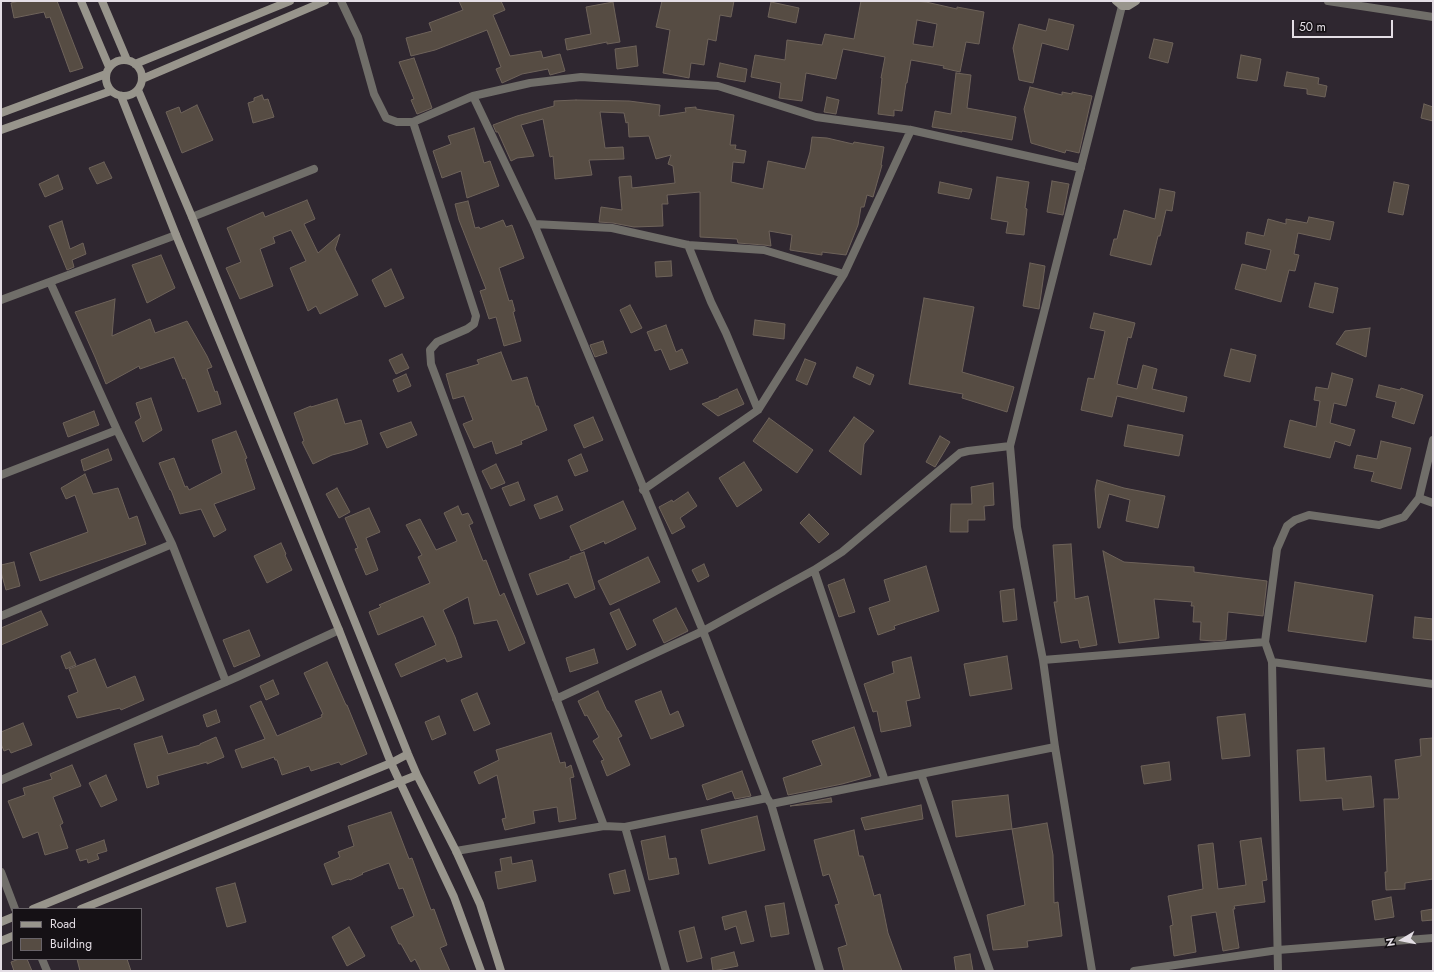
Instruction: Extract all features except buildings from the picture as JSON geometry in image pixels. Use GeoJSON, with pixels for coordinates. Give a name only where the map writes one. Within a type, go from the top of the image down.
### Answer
{"type":"FeatureCollection","features":[{"type":"Feature","properties":{"kind":"street"},"geometry":{"type":"LineString","coordinates":[[81,1],[108,70]]}},
{"type":"Feature","properties":{"kind":"street"},"geometry":{"type":"LineString","coordinates":[[102,1],[127,60]]}},
{"type":"Feature","properties":{"kind":"street"},"geometry":{"type":"LineString","coordinates":[[135,64],[290,1]]}},
{"type":"Feature","properties":{"kind":"street"},"geometry":{"type":"LineString","coordinates":[[142,79],[325,1]]}},
{"type":"Feature","properties":{"kind":"street"},"geometry":{"type":"LineString","coordinates":[[342,1],[358,37],[374,94],[386,118],[397,122],[413,122],[473,96],[530,84],[581,77],[718,86],[816,117],[911,130],[1081,168]]}},
{"type":"Feature","properties":{"kind":"street"},"geometry":{"type":"LineString","coordinates":[[1092,971],[1055,747],[1043,660],[1017,527],[1010,446],[1081,168],[1119,3],[1128,6],[1136,1]]}},
{"type":"Feature","properties":{"kind":"street"},"geometry":{"type":"LineString","coordinates":[[1328,1],[1433,17]]}},
{"type":"Feature","properties":{"kind":"street"},"geometry":{"type":"LineString","coordinates":[[127,60],[135,64],[140,71],[142,79],[138,90],[133,94],[121,96],[111,91],[105,80],[108,70],[114,62],[127,60]]}},
{"type":"Feature","properties":{"kind":"street"},"geometry":{"type":"LineString","coordinates":[[1,113],[108,70]]}},
{"type":"Feature","properties":{"kind":"street"},"geometry":{"type":"LineString","coordinates":[[138,90],[192,217],[408,754],[417,775],[456,851],[480,904],[501,971]]}},
{"type":"Feature","properties":{"kind":"street"},"geometry":{"type":"LineString","coordinates":[[1,130],[111,91]]}},
{"type":"Feature","properties":{"kind":"street"},"geometry":{"type":"LineString","coordinates":[[121,96],[176,235],[339,630],[391,763],[454,897],[481,971]]}},
{"type":"Feature","properties":{"kind":"street"},"geometry":{"type":"LineString","coordinates":[[473,96],[534,224],[702,631],[769,801],[820,971]]}},
{"type":"Feature","properties":{"kind":"street"},"geometry":{"type":"LineString","coordinates":[[413,122],[476,316],[474,324],[467,329],[437,342],[430,350],[431,364],[604,826]]}},
{"type":"Feature","properties":{"kind":"street"},"geometry":{"type":"LineString","coordinates":[[643,490],[758,410],[844,274],[911,130]]}},
{"type":"Feature","properties":{"kind":"street"},"geometry":{"type":"LineString","coordinates":[[192,217],[314,169]]}},
{"type":"Feature","properties":{"kind":"street"},"geometry":{"type":"LineString","coordinates":[[534,224],[612,228],[688,245],[764,250],[844,274]]}},
{"type":"Feature","properties":{"kind":"street"},"geometry":{"type":"LineString","coordinates":[[1,300],[176,235]]}},
{"type":"Feature","properties":{"kind":"street"},"geometry":{"type":"LineString","coordinates":[[688,245],[758,410]]}},
{"type":"Feature","properties":{"kind":"street"},"geometry":{"type":"LineString","coordinates":[[50,282],[117,430],[172,544],[226,682]]}},
{"type":"Feature","properties":{"kind":"street"},"geometry":{"type":"LineString","coordinates":[[1,475],[117,430]]}},
{"type":"Feature","properties":{"kind":"street"},"geometry":{"type":"LineString","coordinates":[[1278,971],[1272,662],[1265,642],[1277,549],[1287,526],[1295,520],[1309,515],[1379,525],[1404,518],[1419,498],[1433,440]]}},
{"type":"Feature","properties":{"kind":"street"},"geometry":{"type":"LineString","coordinates":[[556,699],[702,631],[814,570],[842,552],[960,453],[1010,446]]}},
{"type":"Feature","properties":{"kind":"street"},"geometry":{"type":"LineString","coordinates":[[1419,498],[1433,502]]}},
{"type":"Feature","properties":{"kind":"street"},"geometry":{"type":"LineString","coordinates":[[1,616],[172,544]]}},
{"type":"Feature","properties":{"kind":"street"},"geometry":{"type":"LineString","coordinates":[[814,570],[885,781]]}},
{"type":"Feature","properties":{"kind":"street"},"geometry":{"type":"LineString","coordinates":[[1,780],[226,682],[339,630]]}},
{"type":"Feature","properties":{"kind":"street"},"geometry":{"type":"LineString","coordinates":[[1043,660],[1265,642]]}},
{"type":"Feature","properties":{"kind":"street"},"geometry":{"type":"LineString","coordinates":[[1272,662],[1433,684]]}},
{"type":"Feature","properties":{"kind":"street"},"geometry":{"type":"LineString","coordinates":[[456,851],[604,826],[625,827],[885,781],[1055,747]]}},
{"type":"Feature","properties":{"kind":"street"},"geometry":{"type":"LineString","coordinates":[[35,908],[391,763],[408,754]]}},
{"type":"Feature","properties":{"kind":"street"},"geometry":{"type":"LineString","coordinates":[[921,774],[990,971]]}},
{"type":"Feature","properties":{"kind":"street"},"geometry":{"type":"LineString","coordinates":[[84,908],[417,775]]}},
{"type":"Feature","properties":{"kind":"street"},"geometry":{"type":"LineString","coordinates":[[625,827],[666,971]]}},
{"type":"Feature","properties":{"kind":"street"},"geometry":{"type":"LineString","coordinates":[[1,872],[15,908]]}},
{"type":"Feature","properties":{"kind":"street"},"geometry":{"type":"LineString","coordinates":[[1,922],[12,917]]}},
{"type":"Feature","properties":{"kind":"street"},"geometry":{"type":"LineString","coordinates":[[1,941],[12,936]]}},
{"type":"Feature","properties":{"kind":"street"},"geometry":{"type":"LineString","coordinates":[[1134,971],[1278,950],[1433,938]]}},
{"type":"Feature","properties":{"kind":"street"},"geometry":{"type":"LineString","coordinates":[[42,960],[47,971]]}}]}
